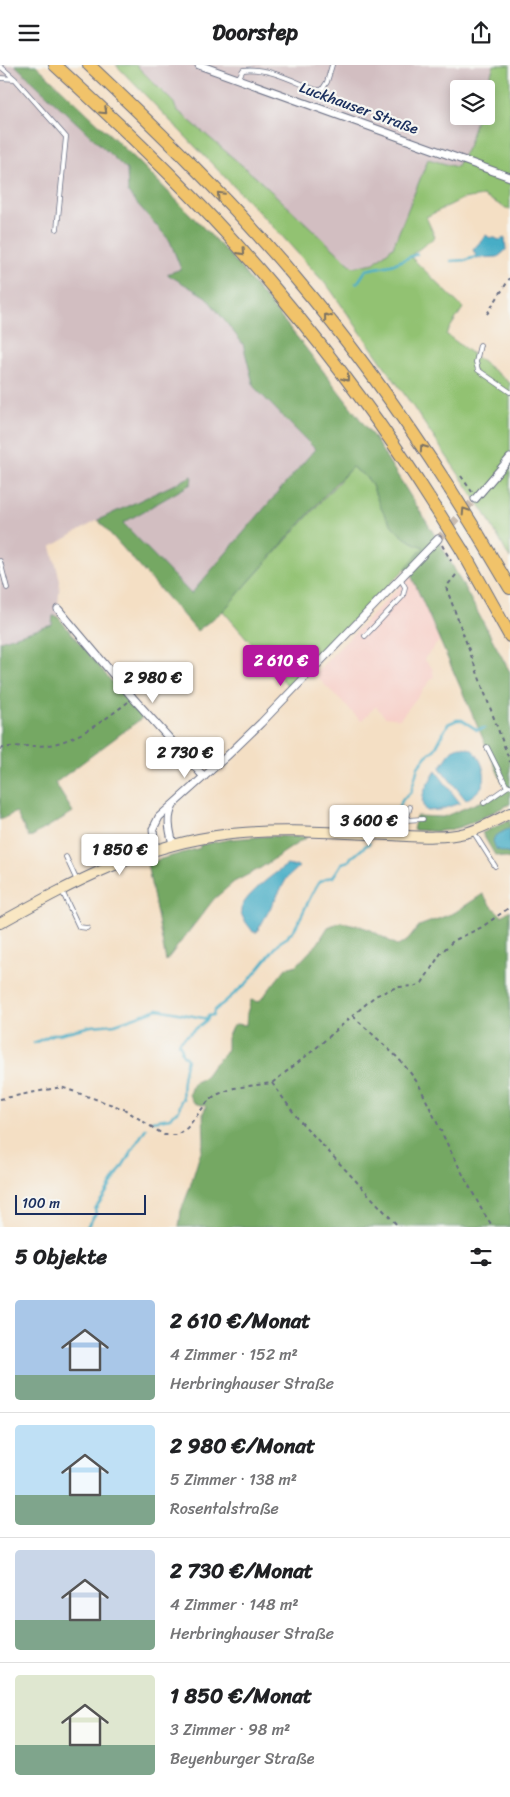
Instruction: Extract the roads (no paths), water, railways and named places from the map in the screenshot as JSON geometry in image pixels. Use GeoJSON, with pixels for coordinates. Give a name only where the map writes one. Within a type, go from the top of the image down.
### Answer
{"type":"FeatureCollection","features":[{"type":"Feature","properties":{"kind":"highway"},"geometry":{"type":"LineString","coordinates":[[55,65],[163,168],[221,228],[275,289],[364,402],[462,550],[510,636]]}},
{"type":"Feature","properties":{"kind":"highway"},"geometry":{"type":"LineString","coordinates":[[90,65],[178,150],[293,274],[380,386],[450,489],[510,589]]}},
{"type":"Feature","properties":{"kind":"main road"},"geometry":{"type":"LineString","coordinates":[[0,923],[77,881],[122,861],[173,844],[251,832],[446,836],[473,831],[510,813]]}},
{"type":"Feature","properties":{"kind":"street","name":"Luckhauser Straße"},"geometry":{"type":"LineString","coordinates":[[199,65],[510,177]]}},
{"type":"Feature","properties":{"kind":"street"},"geometry":{"type":"LineString","coordinates":[[474,497],[510,458]]}},
{"type":"Feature","properties":{"kind":"street"},"geometry":{"type":"LineString","coordinates":[[155,850],[153,835],[155,823],[163,812],[204,777],[272,711],[400,578],[439,541]]}},
{"type":"Feature","properties":{"kind":"street"},"geometry":{"type":"LineString","coordinates":[[58,609],[133,698],[204,777]]}},
{"type":"Feature","properties":{"kind":"street"},"geometry":{"type":"LineString","coordinates":[[173,844],[169,819],[170,811],[176,801]]}},
{"type":"Feature","properties":{"kind":"lane"},"geometry":{"type":"LineString","coordinates":[[238,79],[243,70],[253,69],[271,73],[316,90],[322,90],[327,82],[332,65]]}},
{"type":"Feature","properties":{"kind":"lane"},"geometry":{"type":"LineString","coordinates":[[0,66],[15,79],[66,137],[58,229]]}},
{"type":"Feature","properties":{"kind":"lane"},"geometry":{"type":"LineString","coordinates":[[0,78],[15,79]]}},
{"type":"Feature","properties":{"kind":"lane"},"geometry":{"type":"LineString","coordinates":[[480,345],[476,362],[478,370],[510,392]]}},
{"type":"Feature","properties":{"kind":"lane"},"geometry":{"type":"LineString","coordinates":[[0,561],[6,588]]}},
{"type":"Feature","properties":{"kind":"lane"},"geometry":{"type":"LineString","coordinates":[[365,636],[403,597],[405,587],[400,578]]}},
{"type":"Feature","properties":{"kind":"lane"},"geometry":{"type":"LineString","coordinates":[[484,803],[508,787],[487,747]]}},
{"type":"Feature","properties":{"kind":"lane"},"geometry":{"type":"LineString","coordinates":[[396,835],[398,828],[406,820],[410,807]]}},
{"type":"Feature","properties":{"kind":"lane"},"geometry":{"type":"LineString","coordinates":[[345,834],[352,827],[354,812]]}},
{"type":"Feature","properties":{"kind":"lane"},"geometry":{"type":"LineString","coordinates":[[406,820],[423,819]]}},
{"type":"Feature","properties":{"kind":"lane"},"geometry":{"type":"LineString","coordinates":[[473,831],[495,866]]}},
{"type":"Feature","properties":{"kind":"lane"},"geometry":{"type":"LineString","coordinates":[[66,857],[77,881]]}},
{"type":"Feature","properties":{"kind":"lane"},"geometry":{"type":"LineString","coordinates":[[61,889],[79,927],[87,928]]}},
{"type":"Feature","properties":{"kind":"water"},"geometry":{"type":"Polygon","coordinates":[[[486,235],[499,240],[505,238],[506,250],[498,257],[477,258],[473,250],[486,235]]]}},
{"type":"Feature","properties":{"kind":"water"},"geometry":{"type":"Polygon","coordinates":[[[458,747],[468,748],[474,752],[480,761],[484,773],[482,787],[466,800],[440,768],[452,750],[458,747]]]}},
{"type":"Feature","properties":{"kind":"water"},"geometry":{"type":"Polygon","coordinates":[[[436,771],[460,803],[439,810],[426,811],[422,801],[423,796],[427,785],[436,771]]]}},
{"type":"Feature","properties":{"kind":"water"},"geometry":{"type":"Polygon","coordinates":[[[510,828],[510,854],[496,849],[493,841],[495,836],[510,828]]]}},
{"type":"Feature","properties":{"kind":"water"},"geometry":{"type":"Polygon","coordinates":[[[287,865],[299,867],[287,878],[257,932],[253,932],[244,920],[241,912],[242,907],[259,886],[287,865]]]}},
{"type":"Feature","properties":{"kind":"waterway"},"geometry":{"type":"LineString","coordinates":[[356,283],[366,270],[391,265],[417,254]]}},
{"type":"Feature","properties":{"kind":"waterway"},"geometry":{"type":"LineString","coordinates":[[451,261],[476,257]]}},
{"type":"Feature","properties":{"kind":"waterway"},"geometry":{"type":"LineString","coordinates":[[387,821],[397,810],[403,799],[411,792],[418,767],[426,756],[435,749],[448,724],[462,720],[477,730],[485,728]]}},
{"type":"Feature","properties":{"kind":"waterway"},"geometry":{"type":"LineString","coordinates":[[152,1121],[170,1118],[179,1111],[181,1100],[183,1099],[182,1090],[187,1059],[181,1052],[180,1041],[208,1019],[208,1016],[213,1015],[214,1011],[247,983],[280,942],[288,937],[319,882],[333,877],[342,863],[349,861],[351,857],[369,843]]}},
{"type":"Feature","properties":{"kind":"waterway"},"geometry":{"type":"LineString","coordinates":[[34,1043],[53,1034],[91,1026],[115,1024],[158,1009],[208,1019]]}},
{"type":"Feature","properties":{"kind":"waterway"},"geometry":{"type":"LineString","coordinates":[[87,1227],[96,1213],[95,1209],[146,1128]]}},
{"type":"Feature","properties":{"kind":"tunnel"},"geometry":{"type":"LineString","coordinates":[[438,539],[475,499]]}}]}
